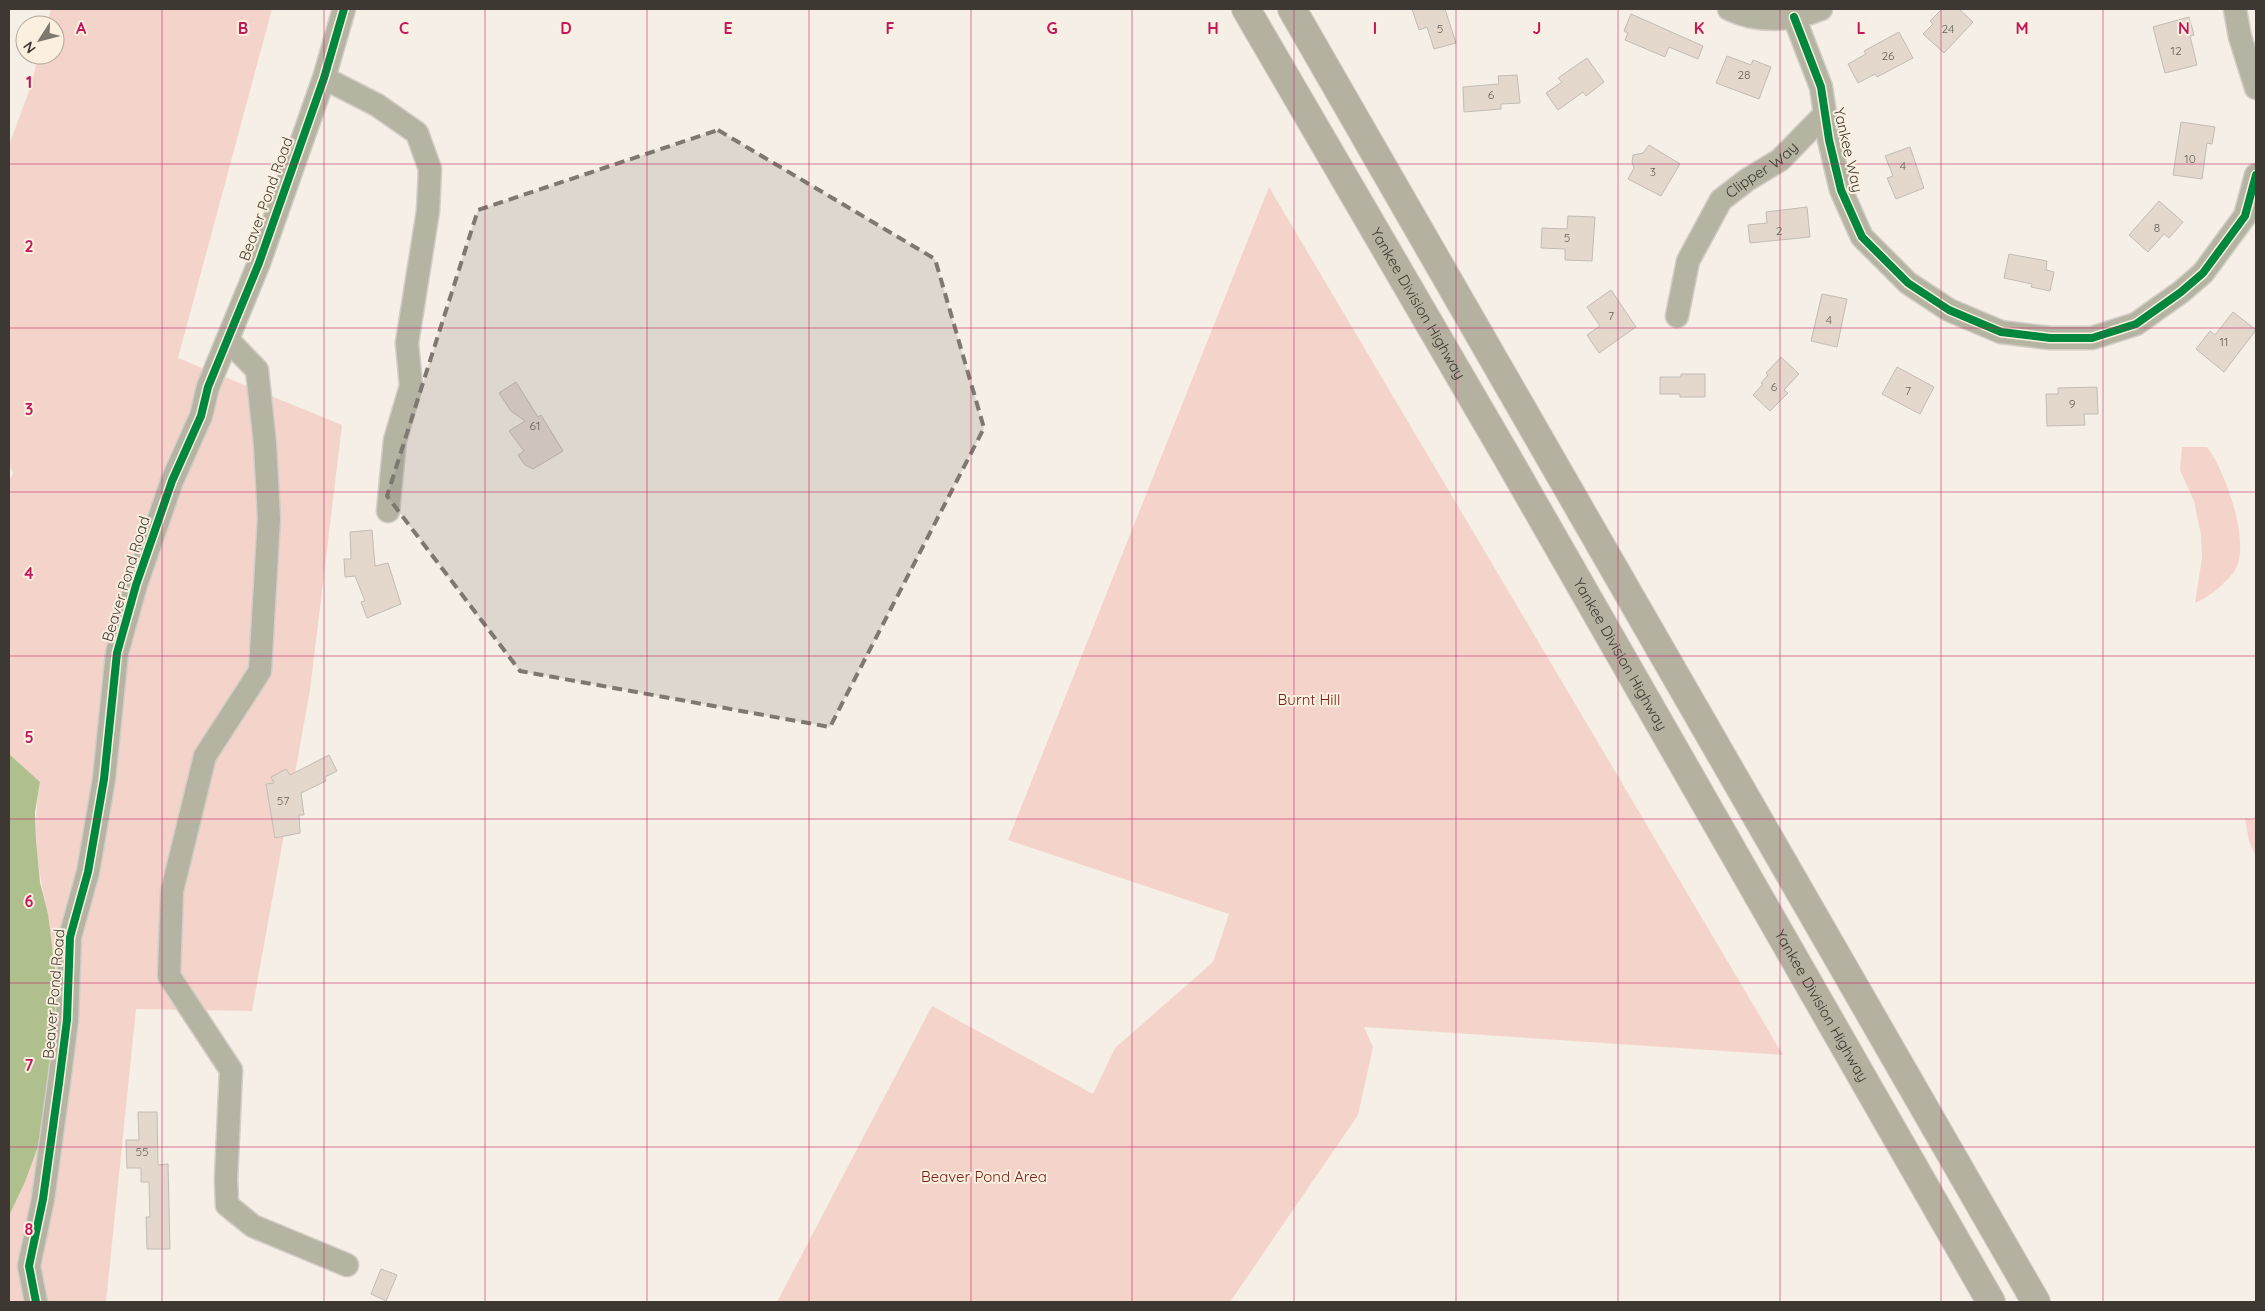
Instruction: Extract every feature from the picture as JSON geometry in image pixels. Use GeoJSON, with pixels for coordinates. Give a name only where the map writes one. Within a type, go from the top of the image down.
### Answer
{"type":"FeatureCollection","features":[{"type":"Feature","properties":{"kind":"highway","name":"Yankee Division Highway"},"geometry":{"type":"LineString","coordinates":[[1246,9],[1512,466],[1991,1302]]}},
{"type":"Feature","properties":{"kind":"highway"},"geometry":{"type":"LineString","coordinates":[[1292,9],[2036,1302]]}},
{"type":"Feature","properties":{"kind":"street","name":"Beaver Pond Road"},"geometry":{"type":"LineString","coordinates":[[36,1302],[29,1266],[43,1199],[59,1083],[66,1020],[70,937],[88,872],[103,789],[117,653],[136,585],[169,490],[201,416],[208,387],[259,262],[324,78],[344,9]]}},
{"type":"Feature","properties":{"kind":"street"},"geometry":{"type":"LineString","coordinates":[[1729,9],[1738,14],[1778,20],[1810,14],[1821,9]]}},
{"type":"Feature","properties":{"kind":"street"},"geometry":{"type":"LineString","coordinates":[[2235,9],[2240,37],[2256,88]]}},
{"type":"Feature","properties":{"kind":"street","name":"Yankee Way"},"geometry":{"type":"LineString","coordinates":[[1794,17],[1820,88],[1841,190],[1862,237],[1908,283],[1949,310],[2001,332],[2050,338],[2092,338],[2136,324],[2203,274],[2245,216],[2256,176]]}},
{"type":"Feature","properties":{"kind":"street"},"geometry":{"type":"LineString","coordinates":[[324,78],[378,105],[417,133],[430,169],[428,211],[407,343],[411,386],[395,440],[388,511]]}},
{"type":"Feature","properties":{"kind":"street","name":"Clipper Way"},"geometry":{"type":"LineString","coordinates":[[1677,316],[1688,260],[1722,200],[1747,180],[1780,160],[1825,114]]}},
{"type":"Feature","properties":{"kind":"street"},"geometry":{"type":"LineString","coordinates":[[228,340],[256,370],[265,444],[269,518],[260,671],[205,756],[172,891],[169,976],[232,1070],[226,1179],[227,1205],[253,1226],[347,1265]]}},
{"type":"Feature","properties":{"kind":"highlighted area"},"geometry":{"type":"Polygon","coordinates":[[[718,130],[935,259],[984,428],[830,727],[520,671],[387,496],[478,210],[718,130]]]}},
{"type":"Feature","properties":{"kind":"green space"},"geometry":{"type":"Polygon","coordinates":[[[51,9],[272,9],[178,358],[342,425],[310,690],[252,1011],[136,1009],[106,1302],[9,1302],[9,1216],[25,1182],[44,1130],[48,914],[41,881],[36,832],[40,782],[9,754],[9,481],[13,473],[9,465],[9,145],[28,94],[36,65],[65,65],[65,15],[50,15],[51,9]]]}},
{"type":"Feature","properties":{"kind":"green space","name":"Burnt Hill"},"geometry":{"type":"Polygon","coordinates":[[[1269,187],[1783,1055],[1364,1027],[1373,1047],[1358,1115],[1230,1302],[777,1302],[932,1006],[1093,1094],[1115,1048],[1213,962],[1229,914],[1008,840],[1269,187]]]}},
{"type":"Feature","properties":{"kind":"green space"},"geometry":{"type":"Polygon","coordinates":[[[2182,447],[2207,447],[2214,458],[2228,487],[2238,522],[2240,539],[2240,554],[2237,566],[2230,577],[2219,588],[2195,603],[2202,558],[2201,535],[2194,501],[2180,470],[2182,447]]]}},
{"type":"Feature","properties":{"kind":"green space"},"geometry":{"type":"Polygon","coordinates":[[[2245,818],[2256,821],[2256,857],[2249,841],[2245,818]]]}},
{"type":"Feature","properties":{"kind":"shaded area"},"geometry":{"type":"Polygon","coordinates":[[[9,754],[40,782],[35,812],[36,840],[40,882],[48,914],[60,1009],[44,1130],[25,1182],[9,1216],[9,754]]]}},
{"type":"Feature","properties":{"kind":"building"},"geometry":{"type":"Polygon","coordinates":[[[1412,9],[1445,9],[1456,43],[1434,49],[1427,27],[1419,30],[1412,9]]]}},
{"type":"Feature","properties":{"kind":"building"},"geometry":{"type":"Polygon","coordinates":[[[1942,9],[1959,9],[1973,22],[1944,53],[1923,34],[1933,24],[1930,21],[1942,9]]]}},
{"type":"Feature","properties":{"kind":"building"},"geometry":{"type":"Polygon","coordinates":[[[1631,14],[1703,46],[1698,59],[1669,47],[1665,57],[1625,40],[1628,33],[1624,31],[1631,14]]]}},
{"type":"Feature","properties":{"kind":"building"},"geometry":{"type":"Polygon","coordinates":[[[2189,17],[2194,35],[2190,36],[2197,65],[2165,73],[2153,27],[2189,17]]]}},
{"type":"Feature","properties":{"kind":"building"},"geometry":{"type":"Polygon","coordinates":[[[1899,32],[1913,58],[1877,77],[1875,74],[1858,83],[1848,64],[1866,54],[1864,51],[1899,32]]]}},
{"type":"Feature","properties":{"kind":"building"},"geometry":{"type":"Polygon","coordinates":[[[1727,56],[1751,65],[1753,60],[1771,67],[1759,99],[1716,83],[1727,56]]]}},
{"type":"Feature","properties":{"kind":"building"},"geometry":{"type":"Polygon","coordinates":[[[1587,58],[1604,82],[1586,96],[1583,92],[1558,110],[1546,93],[1562,82],[1558,78],[1587,58]]]}},
{"type":"Feature","properties":{"kind":"building"},"geometry":{"type":"Polygon","coordinates":[[[1517,75],[1520,103],[1501,104],[1501,109],[1464,112],[1463,87],[1499,84],[1498,76],[1517,75]]]}},
{"type":"Feature","properties":{"kind":"building"},"geometry":{"type":"Polygon","coordinates":[[[2181,122],[2215,127],[2212,144],[2207,143],[2202,179],[2173,175],[2181,122]]]}},
{"type":"Feature","properties":{"kind":"building"},"geometry":{"type":"Polygon","coordinates":[[[1649,145],[1680,164],[1661,196],[1628,179],[1634,168],[1632,162],[1633,155],[1643,153],[1649,145]]]}},
{"type":"Feature","properties":{"kind":"building"},"geometry":{"type":"Polygon","coordinates":[[[1910,147],[1924,188],[1896,199],[1887,178],[1893,176],[1885,156],[1910,147]]]}},
{"type":"Feature","properties":{"kind":"building"},"geometry":{"type":"Polygon","coordinates":[[[2159,201],[2183,222],[2169,238],[2164,234],[2148,252],[2129,235],[2159,201]]]}},
{"type":"Feature","properties":{"kind":"building"},"geometry":{"type":"Polygon","coordinates":[[[1807,207],[1810,237],[1750,243],[1748,225],[1767,223],[1766,212],[1807,207]]]}},
{"type":"Feature","properties":{"kind":"building"},"geometry":{"type":"Polygon","coordinates":[[[1568,216],[1595,217],[1592,261],[1565,260],[1565,249],[1541,248],[1542,228],[1567,229],[1568,216]]]}},
{"type":"Feature","properties":{"kind":"building"},"geometry":{"type":"Polygon","coordinates":[[[2009,254],[2047,261],[2046,270],[2054,272],[2050,291],[2031,287],[2032,284],[2004,278],[2009,254]]]}},
{"type":"Feature","properties":{"kind":"building"},"geometry":{"type":"Polygon","coordinates":[[[1611,290],[1636,327],[1599,353],[1587,335],[1600,326],[1587,307],[1611,290]]]}},
{"type":"Feature","properties":{"kind":"building"},"geometry":{"type":"Polygon","coordinates":[[[1822,294],[1847,299],[1837,347],[1811,341],[1822,294]]]}},
{"type":"Feature","properties":{"kind":"building"},"geometry":{"type":"Polygon","coordinates":[[[2233,312],[2256,330],[2224,372],[2196,349],[2210,331],[2215,335],[2233,312]]]}},
{"type":"Feature","properties":{"kind":"building"},"geometry":{"type":"Polygon","coordinates":[[[1781,357],[1799,374],[1784,390],[1788,393],[1770,411],[1753,395],[1763,384],[1761,383],[1768,375],[1766,373],[1781,357]]]}},
{"type":"Feature","properties":{"kind":"building"},"geometry":{"type":"Polygon","coordinates":[[[1897,367],[1934,387],[1920,414],[1882,394],[1897,367]]]}},
{"type":"Feature","properties":{"kind":"building"},"geometry":{"type":"Polygon","coordinates":[[[1681,374],[1705,374],[1705,397],[1680,397],[1680,394],[1660,394],[1660,377],[1681,377],[1681,374]]]}},
{"type":"Feature","properties":{"kind":"building"},"geometry":{"type":"Polygon","coordinates":[[[516,382],[538,417],[541,415],[563,451],[533,469],[525,465],[518,455],[524,451],[509,431],[525,421],[511,411],[499,393],[516,382]]]}},
{"type":"Feature","properties":{"kind":"building"},"geometry":{"type":"Polygon","coordinates":[[[2097,387],[2098,414],[2084,414],[2085,425],[2047,426],[2046,394],[2058,394],[2058,388],[2097,387]]]}},
{"type":"Feature","properties":{"kind":"building"},"geometry":{"type":"Polygon","coordinates":[[[372,530],[375,566],[388,563],[401,604],[367,618],[361,602],[365,601],[355,576],[345,577],[344,559],[351,559],[350,532],[372,530]]]}},
{"type":"Feature","properties":{"kind":"building"},"geometry":{"type":"Polygon","coordinates":[[[329,755],[337,771],[325,777],[326,781],[301,793],[304,815],[299,815],[300,833],[275,838],[266,784],[274,783],[271,777],[286,769],[290,775],[329,755]]]}},
{"type":"Feature","properties":{"kind":"building"},"geometry":{"type":"Polygon","coordinates":[[[138,1112],[157,1112],[158,1165],[168,1164],[170,1249],[147,1249],[146,1217],[150,1217],[149,1182],[141,1182],[141,1168],[127,1168],[126,1140],[139,1140],[138,1112]]]}},
{"type":"Feature","properties":{"kind":"building"},"geometry":{"type":"Polygon","coordinates":[[[381,1269],[397,1275],[386,1301],[371,1294],[381,1269]]]}},
{"type":"Feature","properties":{"kind":"cycle path"},"geometry":{"type":"LineString","coordinates":[[36,1302],[29,1266],[43,1199],[67,1020],[70,937],[88,872],[104,779],[117,653],[136,585],[172,481],[201,416],[208,387],[259,263],[324,78],[344,9]]}},
{"type":"Feature","properties":{"kind":"cycle path"},"geometry":{"type":"LineString","coordinates":[[1794,17],[1821,87],[1829,140],[1841,190],[1862,237],[1908,283],[1949,310],[2001,332],[2050,338],[2092,338],[2136,324],[2181,292],[2203,273],[2245,216],[2256,175]]}},
{"type":"Feature","properties":{"kind":"park label","name":"Beaver Pond Area"},"geometry":{"type":"Point","coordinates":[984,1177]}}]}
